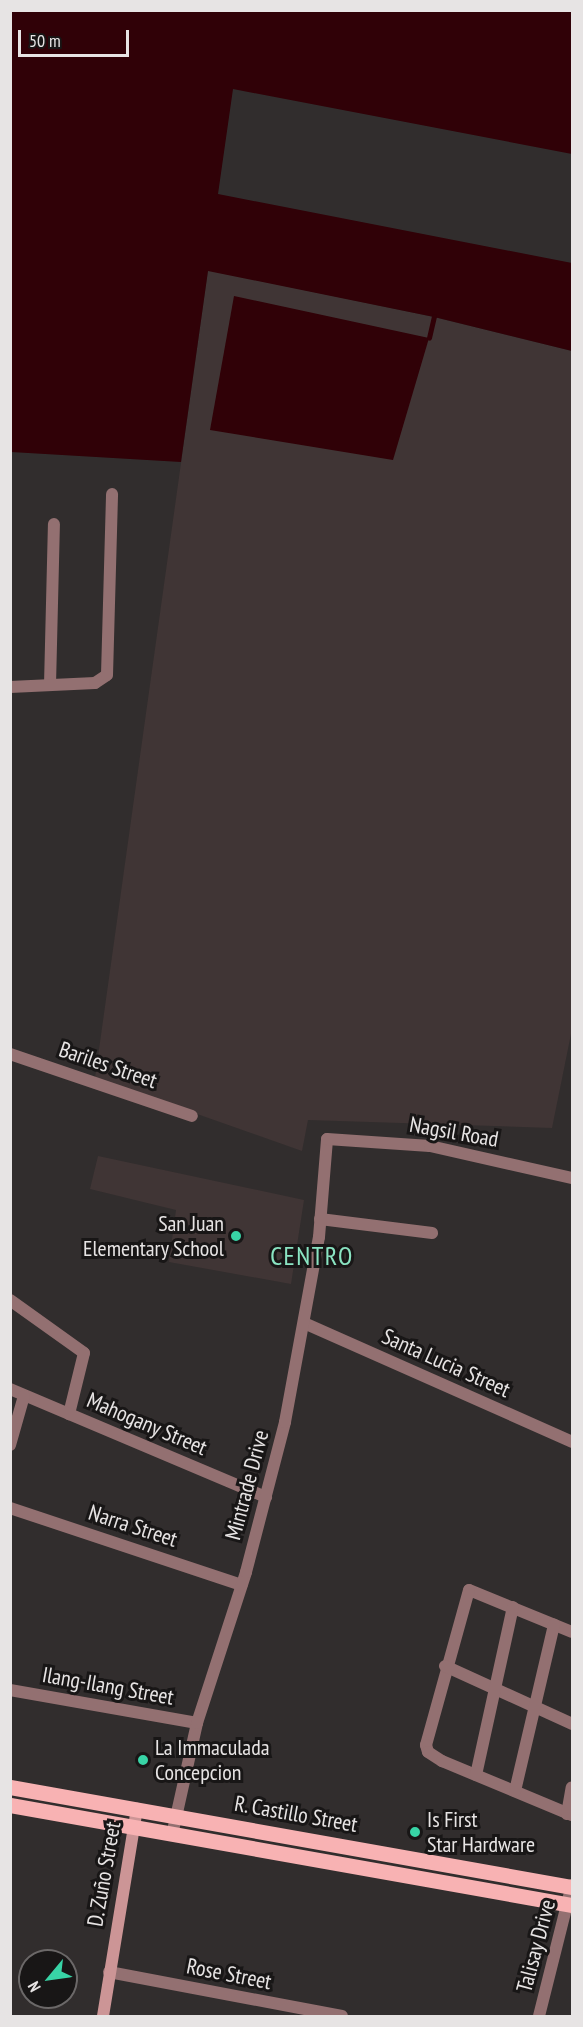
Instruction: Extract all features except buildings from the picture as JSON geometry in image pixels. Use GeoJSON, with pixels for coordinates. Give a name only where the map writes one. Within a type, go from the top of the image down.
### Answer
{"type":"FeatureCollection","features":[{"type":"Feature","properties":{"kind":"main road","name":"R. Castillo Street"},"geometry":{"type":"LineString","coordinates":[[10,1787],[572,1886]]}},
{"type":"Feature","properties":{"kind":"main road","name":"R. Castillo Street"},"geometry":{"type":"LineString","coordinates":[[10,1805],[571,1905]]}},
{"type":"Feature","properties":{"kind":"street"},"geometry":{"type":"LineString","coordinates":[[10,687],[94,683],[107,675],[110,667],[112,494]]}},
{"type":"Feature","properties":{"kind":"street"},"geometry":{"type":"LineString","coordinates":[[50,685],[54,524]]}},
{"type":"Feature","properties":{"kind":"street","name":"Bariles Street"},"geometry":{"type":"LineString","coordinates":[[10,1054],[192,1116]]}},
{"type":"Feature","properties":{"kind":"street","name":"Nagsil Road"},"geometry":{"type":"LineString","coordinates":[[327,1139],[430,1146],[573,1178]]}},
{"type":"Feature","properties":{"kind":"street","name":"Mintrade Drive"},"geometry":{"type":"LineString","coordinates":[[172,1835],[197,1724],[242,1585],[267,1497],[304,1323],[321,1219],[327,1139]]}},
{"type":"Feature","properties":{"kind":"street"},"geometry":{"type":"LineString","coordinates":[[321,1219],[432,1233]]}},
{"type":"Feature","properties":{"kind":"street"},"geometry":{"type":"LineString","coordinates":[[10,1300],[85,1356],[69,1414]]}},
{"type":"Feature","properties":{"kind":"street","name":"Santa Lucia Street"},"geometry":{"type":"LineString","coordinates":[[304,1323],[573,1442]]}},
{"type":"Feature","properties":{"kind":"street","name":"Mahogany Street"},"geometry":{"type":"LineString","coordinates":[[10,1389],[267,1497]]}},
{"type":"Feature","properties":{"kind":"street"},"geometry":{"type":"LineString","coordinates":[[10,1445],[24,1396]]}},
{"type":"Feature","properties":{"kind":"street","name":"Narra Street"},"geometry":{"type":"LineString","coordinates":[[10,1508],[242,1585]]}},
{"type":"Feature","properties":{"kind":"street"},"geometry":{"type":"LineString","coordinates":[[573,1632],[469,1590],[445,1666],[426,1745],[428,1752],[570,1815],[573,1787]]}},
{"type":"Feature","properties":{"kind":"street"},"geometry":{"type":"LineString","coordinates":[[476,1775],[513,1607]]}},
{"type":"Feature","properties":{"kind":"street"},"geometry":{"type":"LineString","coordinates":[[515,1791],[554,1625]]}},
{"type":"Feature","properties":{"kind":"street"},"geometry":{"type":"LineString","coordinates":[[445,1666],[573,1724]]}},
{"type":"Feature","properties":{"kind":"street","name":"Ilang-Ilang Street"},"geometry":{"type":"LineString","coordinates":[[10,1690],[197,1724]]}},
{"type":"Feature","properties":{"kind":"street","name":"D. Zuño Street"},"geometry":{"type":"LineString","coordinates":[[103,2016],[136,1809]]}},
{"type":"Feature","properties":{"kind":"street","name":"Talisay Drive"},"geometry":{"type":"LineString","coordinates":[[539,2016],[571,1905],[572,1886]]}},
{"type":"Feature","properties":{"kind":"street","name":"Rose Street"},"geometry":{"type":"LineString","coordinates":[[109,1972],[342,2016]]}},
{"type":"Feature","properties":{"kind":"shaded area"},"geometry":{"type":"Polygon","coordinates":[[[10,11],[572,11],[572,154],[233,89],[218,194],[572,263],[572,351],[434,317],[208,271],[181,462],[11,452],[10,11]]]}},
{"type":"Feature","properties":{"kind":"shaded area"},"geometry":{"type":"Polygon","coordinates":[[[208,270],[434,317],[572,351],[572,1029],[552,1128],[308,1120],[302,1151],[95,1078],[208,270]]]}},
{"type":"Feature","properties":{"kind":"shaded area"},"geometry":{"type":"Polygon","coordinates":[[[234,296],[429,338],[393,460],[210,430],[234,296]]]}},
{"type":"Feature","properties":{"kind":"shaded area","name":"San Juan Elementary School"},"geometry":{"type":"Polygon","coordinates":[[[98,1156],[304,1200],[291,1284],[169,1262],[176,1210],[90,1189],[98,1156]]]}},
{"type":"Feature","properties":{"kind":"waterway"},"geometry":{"type":"LineString","coordinates":[[429,338],[434,317]]}},
{"type":"Feature","properties":{"kind":"place","name":"San Juan Elementary School"},"geometry":{"type":"Point","coordinates":[236,1236]}},
{"type":"Feature","properties":{"kind":"place","name":"La Immaculada Concepcion"},"geometry":{"type":"Point","coordinates":[143,1760]}},
{"type":"Feature","properties":{"kind":"place","name":"Is First Star Hardware"},"geometry":{"type":"Point","coordinates":[415,1832]}},
{"type":"Feature","properties":{"kind":"district","name":"CENTRO"},"geometry":{"type":"Point","coordinates":[312,1256]}}]}
